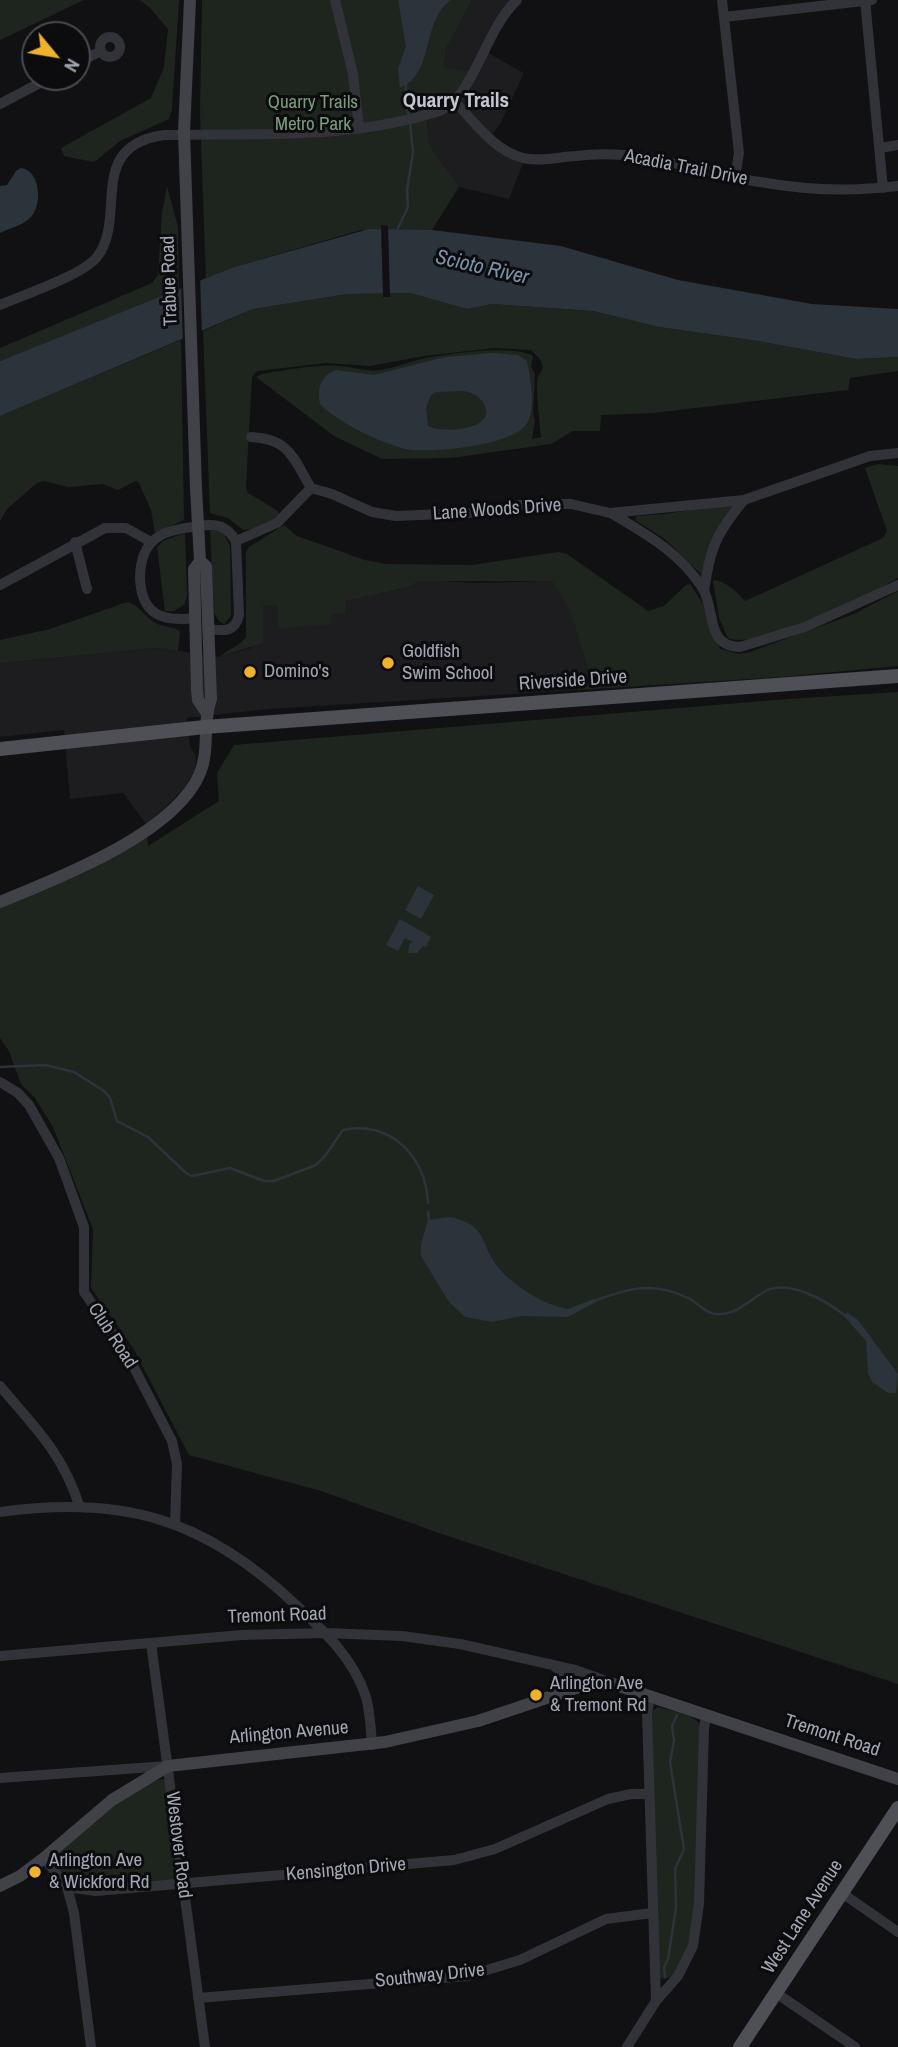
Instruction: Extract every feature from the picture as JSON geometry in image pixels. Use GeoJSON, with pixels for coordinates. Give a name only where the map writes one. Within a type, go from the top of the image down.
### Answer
{"type":"FeatureCollection","features":[{"type":"Feature","properties":{"kind":"main road","name":"Riverside Drive"},"geometry":{"type":"LineString","coordinates":[[0,749],[205,727],[898,676]]}},
{"type":"Feature","properties":{"kind":"main road","name":"West Lane Avenue"},"geometry":{"type":"LineString","coordinates":[[740,2047],[898,1808]]}},
{"type":"Feature","properties":{"kind":"street","name":"Trabue Road"},"geometry":{"type":"LineString","coordinates":[[190,0],[184,135],[200,561],[194,569],[197,690],[198,700],[206,712]]}},
{"type":"Feature","properties":{"kind":"street"},"geometry":{"type":"LineString","coordinates":[[334,0],[353,74],[359,129]]}},
{"type":"Feature","properties":{"kind":"street"},"geometry":{"type":"LineString","coordinates":[[0,305],[92,263],[105,242],[113,181],[119,163],[126,152],[146,138],[359,129],[393,124],[442,110],[463,91],[496,24],[517,0]]}},
{"type":"Feature","properties":{"kind":"street"},"geometry":{"type":"LineString","coordinates":[[722,0],[739,153],[735,177]]}},
{"type":"Feature","properties":{"kind":"street"},"geometry":{"type":"LineString","coordinates":[[724,17],[867,0],[883,188]]}},
{"type":"Feature","properties":{"kind":"street"},"geometry":{"type":"LineString","coordinates":[[91,56],[101,51]]}},
{"type":"Feature","properties":{"kind":"street"},"geometry":{"type":"LineString","coordinates":[[0,104],[25,91]]}},
{"type":"Feature","properties":{"kind":"street","name":"Acadia Trail Drive"},"geometry":{"type":"LineString","coordinates":[[454,101],[495,144],[525,158],[542,160],[622,155],[674,162],[735,177],[800,187],[898,186]]}},
{"type":"Feature","properties":{"kind":"street"},"geometry":{"type":"LineString","coordinates":[[880,148],[898,145]]}},
{"type":"Feature","properties":{"kind":"street"},"geometry":{"type":"LineString","coordinates":[[236,541],[277,523],[311,488],[284,446],[269,438],[251,437]]}},
{"type":"Feature","properties":{"kind":"street","name":"Lane Woods Drive"},"geometry":{"type":"LineString","coordinates":[[311,488],[332,494],[372,512],[396,516],[490,512],[519,505],[544,504],[571,504],[610,513],[744,500],[870,456],[898,453]]}},
{"type":"Feature","properties":{"kind":"street"},"geometry":{"type":"LineString","coordinates":[[704,591],[712,547],[718,534],[744,500]]}},
{"type":"Feature","properties":{"kind":"street"},"geometry":{"type":"LineString","coordinates":[[610,513],[672,552],[704,591],[716,634],[721,642],[730,647],[740,647],[805,627],[898,585]]}},
{"type":"Feature","properties":{"kind":"street"},"geometry":{"type":"LineString","coordinates":[[195,618],[177,620],[160,617],[144,602],[140,570],[142,560],[151,542],[169,531],[209,524],[221,525],[230,531],[236,541],[240,615],[238,623],[226,631],[208,629]]}},
{"type":"Feature","properties":{"kind":"street"},"geometry":{"type":"LineString","coordinates":[[0,585],[105,528],[126,528],[151,542]]}},
{"type":"Feature","properties":{"kind":"street"},"geometry":{"type":"LineString","coordinates":[[75,542],[87,589]]}},
{"type":"Feature","properties":{"kind":"street","name":"Trabue Road"},"geometry":{"type":"LineString","coordinates":[[0,902],[131,841],[175,807],[200,774],[204,759],[206,712],[211,699],[206,566],[200,561]]}},
{"type":"Feature","properties":{"kind":"street","name":"Club Road"},"geometry":{"type":"LineString","coordinates":[[0,1082],[18,1093],[29,1105],[59,1158],[84,1227],[84,1292],[127,1354],[172,1441],[177,1464],[175,1524]]}},
{"type":"Feature","properties":{"kind":"street"},"geometry":{"type":"LineString","coordinates":[[0,1386],[56,1453],[79,1505]]}},
{"type":"Feature","properties":{"kind":"street"},"geometry":{"type":"LineString","coordinates":[[0,1512],[79,1505],[133,1513],[175,1524],[243,1559],[272,1582],[326,1633],[348,1661],[366,1697],[372,1745]]}},
{"type":"Feature","properties":{"kind":"street","name":"Tremont Road"},"geometry":{"type":"LineString","coordinates":[[0,1656],[242,1635],[326,1633],[402,1636],[460,1644],[575,1670],[898,1779]]}},
{"type":"Feature","properties":{"kind":"street","name":"Westover Road"},"geometry":{"type":"LineString","coordinates":[[151,1643],[205,2047]]}},
{"type":"Feature","properties":{"kind":"street"},"geometry":{"type":"LineString","coordinates":[[554,1666],[563,1673],[569,1689]]}},
{"type":"Feature","properties":{"kind":"street","name":"Arlington Avenue"},"geometry":{"type":"LineString","coordinates":[[0,1886],[20,1876],[44,1858],[112,1800],[168,1766],[372,1745],[478,1721],[588,1684],[613,1684]]}},
{"type":"Feature","properties":{"kind":"street"},"geometry":{"type":"LineString","coordinates":[[650,1697],[647,1713],[656,2001]]}},
{"type":"Feature","properties":{"kind":"street"},"geometry":{"type":"LineString","coordinates":[[627,2047],[656,2001],[678,1976],[692,1947],[697,1924],[706,1715]]}},
{"type":"Feature","properties":{"kind":"street"},"geometry":{"type":"LineString","coordinates":[[0,1778],[168,1766]]}},
{"type":"Feature","properties":{"kind":"street","name":"Kensington Drive"},"geometry":{"type":"LineString","coordinates":[[68,1887],[96,1891],[454,1860],[495,1849],[608,1799],[631,1794],[649,1794]]}},
{"type":"Feature","properties":{"kind":"street"},"geometry":{"type":"LineString","coordinates":[[44,1858],[68,1887],[74,1913],[91,2047]]}},
{"type":"Feature","properties":{"kind":"street"},"geometry":{"type":"LineString","coordinates":[[842,1892],[898,1932]]}},
{"type":"Feature","properties":{"kind":"street","name":"Southway Drive"},"geometry":{"type":"LineString","coordinates":[[198,1998],[467,1976],[520,1960],[606,1919],[652,1913]]}},
{"type":"Feature","properties":{"kind":"street"},"geometry":{"type":"LineString","coordinates":[[776,1993],[855,2047]]}},
{"type":"Feature","properties":{"kind":"shaded area"},"geometry":{"type":"Polygon","coordinates":[[[472,0],[517,0],[483,50],[524,73],[500,124],[490,138],[525,158],[509,199],[459,187],[429,144],[426,109],[447,100],[468,71],[444,68],[446,49],[472,0]]]}},
{"type":"Feature","properties":{"kind":"shaded area"},"geometry":{"type":"Polygon","coordinates":[[[417,581],[553,583],[570,609],[588,669],[598,681],[580,683],[578,690],[269,709],[187,718],[190,747],[195,754],[194,771],[184,788],[146,824],[123,793],[70,799],[64,730],[0,737],[0,663],[157,648],[220,657],[251,648],[262,605],[278,605],[278,629],[331,623],[330,614],[346,601],[413,586],[417,581]]]}},
{"type":"Feature","properties":{"kind":"green space"},"geometry":{"type":"Polygon","coordinates":[[[0,0],[84,0],[40,21],[21,21],[21,30],[0,40],[0,0]]]}},
{"type":"Feature","properties":{"kind":"green space"},"geometry":{"type":"Polygon","coordinates":[[[140,0],[179,0],[172,109],[169,119],[120,141],[94,162],[64,156],[61,148],[151,98],[164,67],[168,29],[140,0]]]}},
{"type":"Feature","properties":{"kind":"green space","name":"Quarry Trails Metro Park"},"geometry":{"type":"Polygon","coordinates":[[[202,0],[472,0],[446,49],[444,67],[469,71],[451,94],[426,109],[429,144],[459,187],[432,230],[361,230],[234,267],[206,279],[200,115],[202,0]]]}},
{"type":"Feature","properties":{"kind":"green space"},"geometry":{"type":"Polygon","coordinates":[[[167,186],[178,227],[179,290],[0,361],[0,348],[152,283],[158,275],[162,213],[167,186]]]}},
{"type":"Feature","properties":{"kind":"green space"},"geometry":{"type":"Polygon","coordinates":[[[410,293],[467,309],[492,304],[593,311],[659,327],[856,359],[898,357],[898,371],[850,378],[848,390],[653,413],[601,415],[600,431],[573,431],[551,444],[451,458],[382,459],[334,436],[256,377],[318,366],[380,370],[447,355],[495,350],[523,352],[533,356],[531,367],[535,374],[535,420],[532,439],[541,437],[537,388],[543,367],[540,359],[531,350],[494,348],[424,356],[370,366],[326,363],[257,371],[252,377],[246,487],[248,493],[278,511],[279,515],[264,527],[243,530],[228,518],[210,513],[203,331],[253,309],[348,294],[410,293]]]}},
{"type":"Feature","properties":{"kind":"green space"},"geometry":{"type":"Polygon","coordinates":[[[181,340],[184,520],[155,533],[151,510],[136,481],[118,490],[103,484],[69,487],[43,481],[37,483],[7,509],[0,521],[0,416],[181,340]]]}},
{"type":"Feature","properties":{"kind":"green space"},"geometry":{"type":"Polygon","coordinates":[[[878,464],[898,466],[898,578],[839,608],[786,629],[742,640],[728,638],[719,618],[713,580],[727,585],[745,601],[883,538],[887,531],[865,468],[878,464]]]}},
{"type":"Feature","properties":{"kind":"green space"},"geometry":{"type":"Polygon","coordinates":[[[729,504],[733,507],[714,539],[702,575],[665,539],[635,520],[637,516],[729,504]]]}},
{"type":"Feature","properties":{"kind":"green space"},"geometry":{"type":"Polygon","coordinates":[[[284,525],[297,536],[365,560],[386,564],[472,565],[558,552],[567,554],[648,611],[664,606],[690,584],[704,605],[720,649],[739,654],[854,614],[898,591],[898,666],[781,677],[578,690],[577,684],[597,681],[588,669],[570,610],[549,581],[417,581],[413,586],[346,601],[345,613],[331,614],[331,624],[278,629],[278,605],[263,605],[263,643],[220,657],[246,637],[246,552],[249,547],[284,525]]]}},
{"type":"Feature","properties":{"kind":"green space"},"geometry":{"type":"Polygon","coordinates":[[[210,529],[223,532],[230,546],[231,616],[224,624],[214,613],[210,529]]]}},
{"type":"Feature","properties":{"kind":"green space"},"geometry":{"type":"Polygon","coordinates":[[[185,533],[185,604],[174,611],[165,611],[157,547],[163,541],[185,533]]]}},
{"type":"Feature","properties":{"kind":"green space"},"geometry":{"type":"Polygon","coordinates":[[[127,602],[157,624],[180,632],[178,651],[157,648],[0,663],[0,640],[50,629],[127,602]]]}},
{"type":"Feature","properties":{"kind":"green space"},"geometry":{"type":"Polygon","coordinates":[[[898,692],[898,1684],[439,1533],[321,1491],[189,1455],[133,1348],[91,1288],[93,1229],[53,1127],[35,1098],[21,1084],[9,1051],[0,1038],[0,908],[79,874],[147,837],[148,846],[219,801],[217,773],[234,745],[898,692]]]}},
{"type":"Feature","properties":{"kind":"green space"},"geometry":{"type":"Polygon","coordinates":[[[658,1707],[688,1716],[702,1726],[693,1927],[681,1964],[669,1978],[664,1979],[659,1977],[651,1712],[658,1707]]]}},
{"type":"Feature","properties":{"kind":"green space"},"geometry":{"type":"Polygon","coordinates":[[[162,1779],[165,1781],[178,1880],[110,1888],[76,1883],[63,1875],[54,1863],[56,1854],[106,1810],[162,1779]]]}},
{"type":"Feature","properties":{"kind":"water"},"geometry":{"type":"Polygon","coordinates":[[[398,0],[451,0],[435,20],[419,71],[411,81],[400,88],[398,69],[406,46],[398,0]]]}},
{"type":"Feature","properties":{"kind":"water"},"geometry":{"type":"Polygon","coordinates":[[[21,168],[27,170],[36,181],[38,196],[35,211],[28,220],[0,233],[0,186],[7,185],[21,168]]]}},
{"type":"Feature","properties":{"kind":"water","name":"Scioto River"},"geometry":{"type":"Polygon","coordinates":[[[369,229],[432,230],[561,246],[678,280],[812,304],[898,309],[898,357],[856,359],[659,327],[593,311],[492,304],[467,309],[410,293],[348,294],[253,309],[0,416],[0,361],[234,267],[369,229]]]}},
{"type":"Feature","properties":{"kind":"water"},"geometry":{"type":"Polygon","coordinates":[[[492,353],[518,355],[527,361],[532,403],[526,425],[505,438],[489,443],[455,449],[412,450],[363,433],[320,404],[319,393],[323,379],[336,370],[374,375],[445,357],[492,353]],[[466,391],[436,392],[431,395],[426,408],[428,426],[446,430],[457,429],[478,424],[485,418],[486,411],[482,401],[466,391]]]}},
{"type":"Feature","properties":{"kind":"water"},"geometry":{"type":"Polygon","coordinates":[[[418,886],[434,895],[421,919],[405,910],[418,886]]]}},
{"type":"Feature","properties":{"kind":"water"},"geometry":{"type":"Polygon","coordinates":[[[400,919],[431,937],[426,947],[423,946],[417,953],[408,953],[409,944],[413,942],[405,938],[398,951],[386,945],[400,919]]]}},
{"type":"Feature","properties":{"kind":"water"},"geometry":{"type":"Polygon","coordinates":[[[450,1217],[462,1220],[477,1230],[497,1266],[511,1281],[530,1294],[568,1309],[594,1299],[596,1302],[568,1317],[521,1316],[492,1322],[465,1317],[449,1302],[421,1256],[421,1244],[428,1220],[450,1217]]]}},
{"type":"Feature","properties":{"kind":"water"},"geometry":{"type":"Polygon","coordinates":[[[847,1312],[858,1320],[898,1374],[896,1393],[888,1393],[872,1382],[868,1373],[866,1341],[844,1316],[847,1312]]]}},
{"type":"Feature","properties":{"kind":"pier"},"geometry":{"type":"Polygon","coordinates":[[[381,225],[388,226],[390,297],[383,297],[381,225]]]}},
{"type":"Feature","properties":{"kind":"pier"},"geometry":{"type":"Polygon","coordinates":[[[200,277],[202,335],[183,343],[181,285],[200,277]]]}},
{"type":"Feature","properties":{"kind":"waterway"},"geometry":{"type":"LineString","coordinates":[[406,82],[409,117]]}},
{"type":"Feature","properties":{"kind":"waterway"},"geometry":{"type":"LineString","coordinates":[[396,232],[408,207],[407,190],[413,152],[410,124]]}},
{"type":"Feature","properties":{"kind":"waterway"},"geometry":{"type":"LineString","coordinates":[[0,1067],[45,1065],[74,1072],[104,1091],[110,1098],[117,1121],[148,1137],[192,1176],[230,1168],[264,1181],[274,1181],[316,1165],[343,1130],[360,1128],[376,1131],[390,1136],[413,1157],[426,1186],[428,1203]]}},
{"type":"Feature","properties":{"kind":"waterway"},"geometry":{"type":"LineString","coordinates":[[428,1212],[429,1222]]}},
{"type":"Feature","properties":{"kind":"waterway"},"geometry":{"type":"LineString","coordinates":[[594,1301],[641,1288],[663,1289],[691,1300],[709,1312],[723,1314],[735,1310],[764,1292],[784,1288],[818,1298],[847,1317]]}},
{"type":"Feature","properties":{"kind":"waterway"},"geometry":{"type":"LineString","coordinates":[[665,1977],[664,1967],[668,1959],[676,1908],[675,1869],[684,1849],[670,1762],[674,1741],[672,1726],[677,1715]]}},
{"type":"Feature","properties":{"kind":"place","name":"Goldfish Swim School"},"geometry":{"type":"Point","coordinates":[388,663]}},
{"type":"Feature","properties":{"kind":"place","name":"Domino's"},"geometry":{"type":"Point","coordinates":[250,672]}},
{"type":"Feature","properties":{"kind":"place","name":"Arlington Ave & Tremont Rd"},"geometry":{"type":"Point","coordinates":[536,1695]}},
{"type":"Feature","properties":{"kind":"place","name":"Arlington Ave & Wickford Rd"},"geometry":{"type":"Point","coordinates":[35,1872]}},
{"type":"Feature","properties":{"kind":"district","name":"Quarry Trails"},"geometry":{"type":"Point","coordinates":[456,101]}}]}
